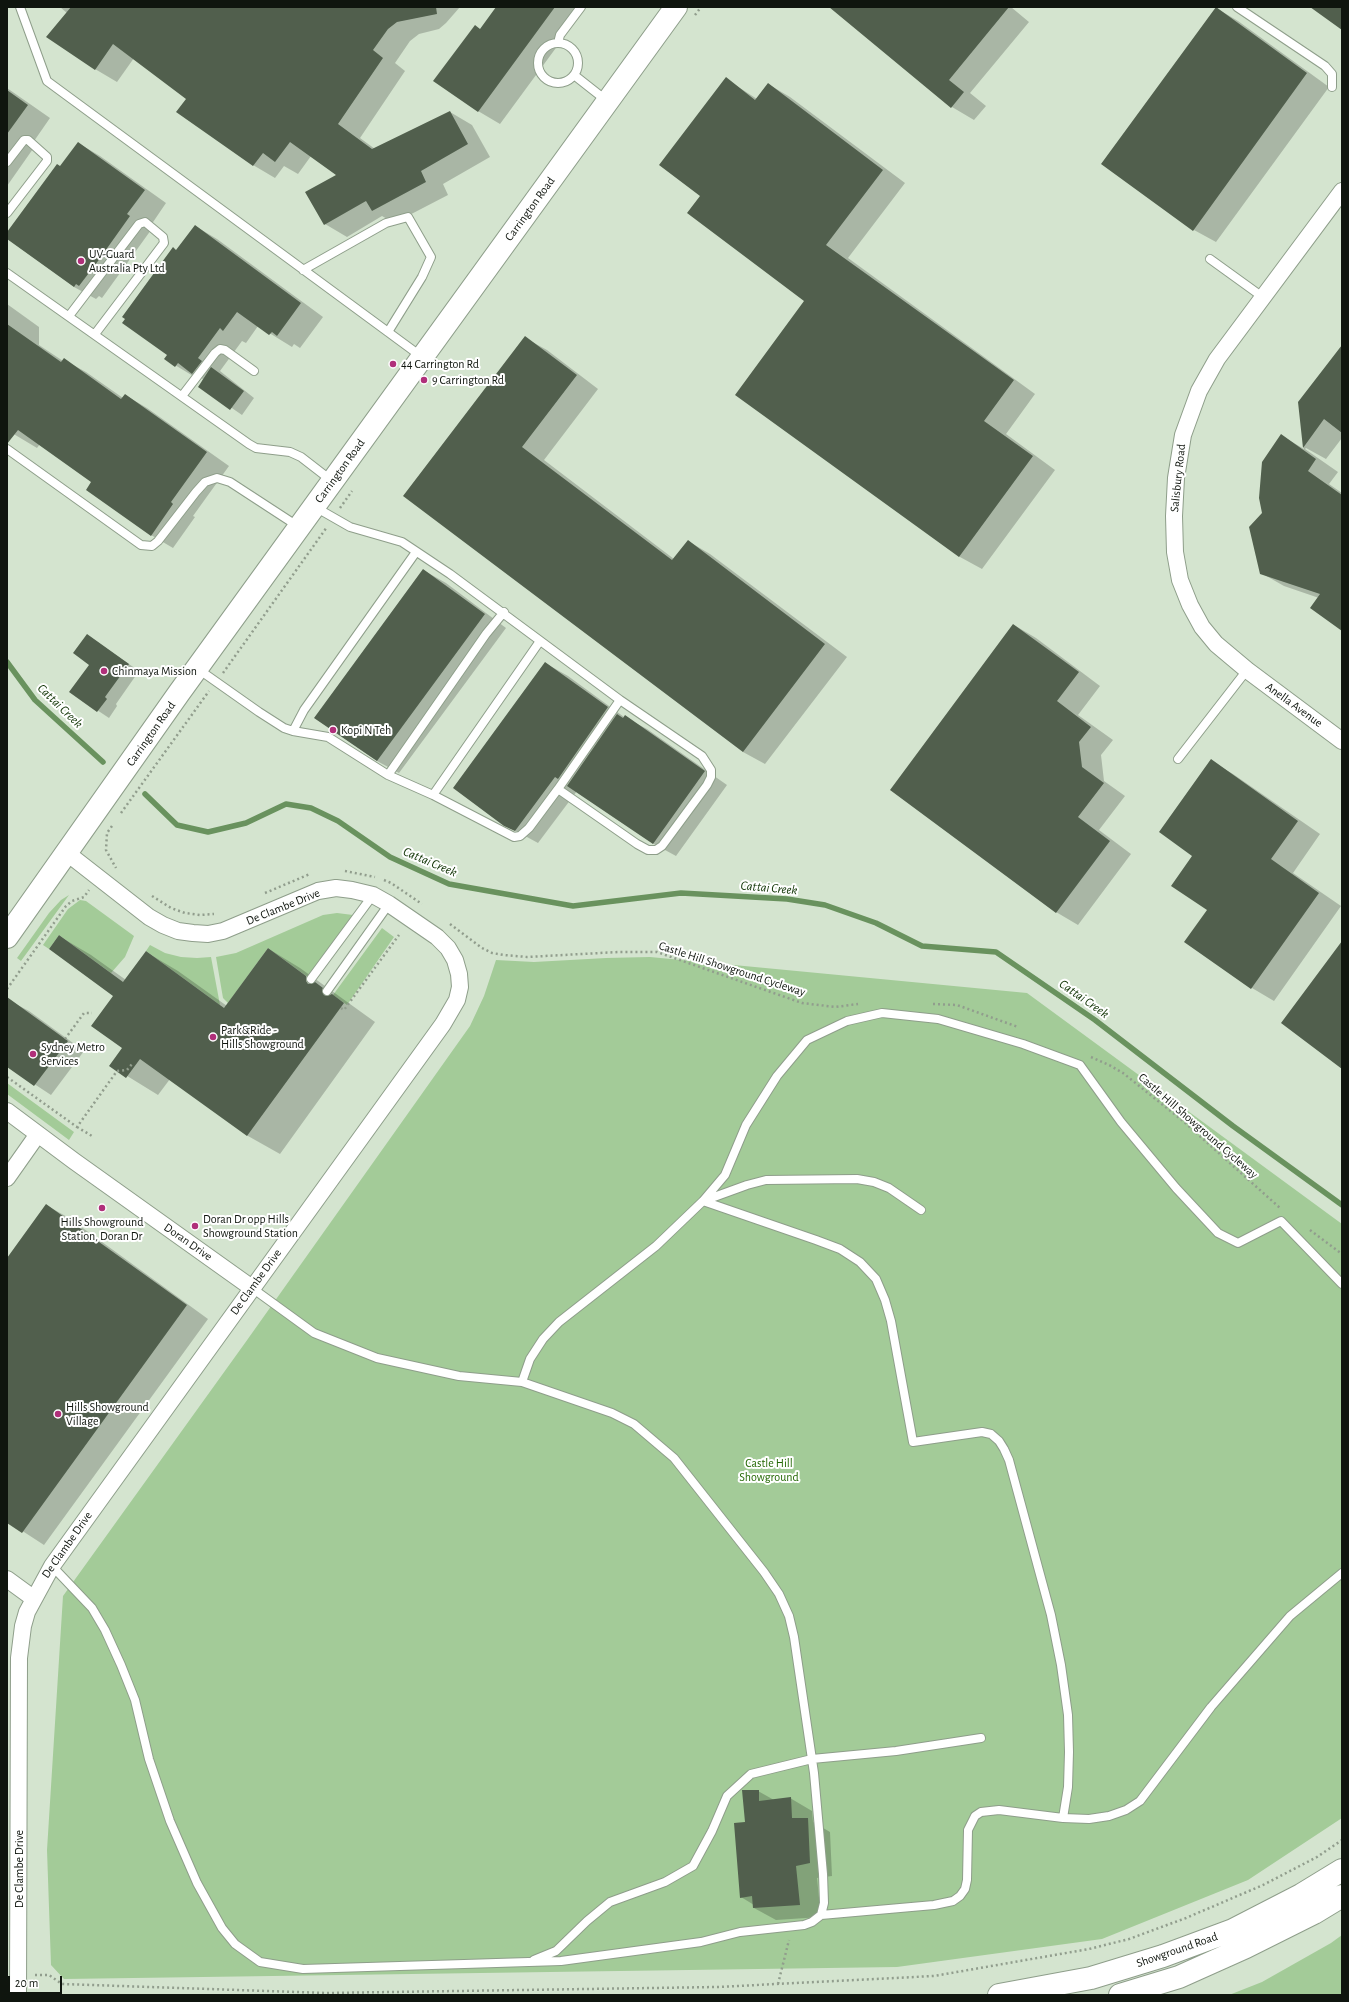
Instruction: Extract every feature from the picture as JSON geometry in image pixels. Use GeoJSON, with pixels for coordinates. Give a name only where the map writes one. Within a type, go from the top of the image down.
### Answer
{"type":"FeatureCollection","features":[{"type":"Feature","properties":{"kind":"main road","name":"Carrington Road"},"geometry":{"type":"LineString","coordinates":[[7,937],[198,668],[607,102],[685,12]]}},
{"type":"Feature","properties":{"kind":"main road","name":"Showground Road"},"geometry":{"type":"LineString","coordinates":[[999,1995],[1012,1994],[1091,1978],[1163,1956],[1233,1930],[1301,1895],[1342,1870]]}},
{"type":"Feature","properties":{"kind":"main road","name":"Showground Road"},"geometry":{"type":"LineString","coordinates":[[1120,1995],[1179,1977],[1239,1950],[1314,1913],[1342,1896]]}},
{"type":"Feature","properties":{"kind":"street","name":"Salisbury Road"},"geometry":{"type":"LineString","coordinates":[[1246,670],[1216,644],[1202,628],[1190,605],[1180,580],[1175,552],[1174,516],[1176,478],[1183,435],[1199,391],[1217,359],[1264,298],[1342,191]]}},
{"type":"Feature","properties":{"kind":"street","name":"Anella Avenue"},"geometry":{"type":"LineString","coordinates":[[1246,670],[1342,741]]}},
{"type":"Feature","properties":{"kind":"street","name":"De Clambe Drive"},"geometry":{"type":"LineString","coordinates":[[18,1995],[19,1658],[23,1626],[33,1598],[52,1566],[443,1024],[457,1000],[460,987],[459,974],[455,960],[448,948],[437,937],[389,904],[373,895],[336,888],[318,891],[223,931],[208,934],[178,931],[163,926],[149,917],[66,853]]}},
{"type":"Feature","properties":{"kind":"street","name":"Doran Drive"},"geometry":{"type":"LineString","coordinates":[[7,1111],[252,1288]]}},
{"type":"Feature","properties":{"kind":"street"},"geometry":{"type":"LineString","coordinates":[[7,1178],[38,1134]]}},
{"type":"Feature","properties":{"kind":"street"},"geometry":{"type":"LineString","coordinates":[[7,1579],[33,1598]]}},
{"type":"Feature","properties":{"kind":"lane"},"geometry":{"type":"LineString","coordinates":[[20,7],[48,81],[422,358]]}},
{"type":"Feature","properties":{"kind":"lane"},"geometry":{"type":"LineString","coordinates":[[558,43],[560,35],[581,7]]}},
{"type":"Feature","properties":{"kind":"lane"},"geometry":{"type":"LineString","coordinates":[[1237,7],[1325,66],[1332,74],[1332,87]]}},
{"type":"Feature","properties":{"kind":"lane"},"geometry":{"type":"LineString","coordinates":[[558,43],[570,47],[577,57],[578,63],[574,75],[569,80],[556,82],[550,81],[540,71],[538,65],[542,52],[552,44],[558,43]]}},
{"type":"Feature","properties":{"kind":"lane"},"geometry":{"type":"LineString","coordinates":[[574,75],[607,102]]}},
{"type":"Feature","properties":{"kind":"lane"},"geometry":{"type":"LineString","coordinates":[[7,162],[24,140],[28,140],[47,157],[47,161],[7,213]]}},
{"type":"Feature","properties":{"kind":"lane"},"geometry":{"type":"LineString","coordinates":[[303,270],[386,223],[408,217],[431,257],[422,277],[388,332]]}},
{"type":"Feature","properties":{"kind":"lane"},"geometry":{"type":"LineString","coordinates":[[69,316],[139,224],[145,222],[163,237],[164,243],[94,334]]}},
{"type":"Feature","properties":{"kind":"lane"},"geometry":{"type":"LineString","coordinates":[[1210,259],[1264,298]]}},
{"type":"Feature","properties":{"kind":"lane"},"geometry":{"type":"LineString","coordinates":[[7,272],[256,448],[290,452],[301,457],[333,481]]}},
{"type":"Feature","properties":{"kind":"lane"},"geometry":{"type":"LineString","coordinates":[[182,396],[215,353],[220,349],[225,350],[254,371]]}},
{"type":"Feature","properties":{"kind":"lane"},"geometry":{"type":"LineString","coordinates":[[7,449],[141,545],[152,546],[158,541],[205,482],[217,478],[230,482],[299,528]]}},
{"type":"Feature","properties":{"kind":"lane"},"geometry":{"type":"LineString","coordinates":[[314,507],[350,527],[402,542],[504,612],[540,641],[620,700],[702,756],[711,770],[711,777],[707,785],[662,846],[656,850],[648,850],[558,789]]}},
{"type":"Feature","properties":{"kind":"lane"},"geometry":{"type":"LineString","coordinates":[[293,731],[304,710],[416,552]]}},
{"type":"Feature","properties":{"kind":"lane"},"geometry":{"type":"LineString","coordinates":[[388,774],[486,634],[504,612]]}},
{"type":"Feature","properties":{"kind":"lane"},"geometry":{"type":"LineString","coordinates":[[432,795],[540,641]]}},
{"type":"Feature","properties":{"kind":"lane"},"geometry":{"type":"LineString","coordinates":[[198,668],[284,728],[293,731],[328,736],[388,774],[514,837],[520,836],[529,828],[620,700]]}},
{"type":"Feature","properties":{"kind":"lane"},"geometry":{"type":"LineString","coordinates":[[1178,759],[1246,670]]}},
{"type":"Feature","properties":{"kind":"lane"},"geometry":{"type":"LineString","coordinates":[[312,979],[373,895]]}},
{"type":"Feature","properties":{"kind":"lane"},"geometry":{"type":"LineString","coordinates":[[326,990],[389,904]]}},
{"type":"Feature","properties":{"kind":"lane"},"geometry":{"type":"LineString","coordinates":[[522,1382],[534,1353],[542,1339],[559,1322],[656,1246],[683,1222],[725,1176],[746,1126],[777,1076],[807,1040],[846,1021],[882,1013],[938,1019],[1023,1044],[1080,1065],[1131,1134],[1176,1188],[1218,1233],[1238,1243],[1281,1221],[1342,1284]]}},
{"type":"Feature","properties":{"kind":"lane"},"geometry":{"type":"LineString","coordinates":[[703,1201],[747,1185],[766,1180],[857,1179],[874,1182],[889,1188],[921,1210]]}},
{"type":"Feature","properties":{"kind":"lane"},"geometry":{"type":"LineString","coordinates":[[703,1201],[816,1240],[840,1250],[860,1262],[876,1279],[885,1300],[891,1321],[913,1442],[982,1432],[992,1434],[1004,1449],[1009,1460],[1051,1616],[1061,1665],[1068,1715],[1070,1752],[1068,1787],[1063,1818]]}},
{"type":"Feature","properties":{"kind":"lane","name":"Doran Drive"},"geometry":{"type":"LineString","coordinates":[[252,1288],[314,1333],[377,1358],[459,1376],[522,1382],[612,1413],[634,1424],[674,1458],[742,1542],[779,1594],[789,1616],[794,1637],[812,1759],[823,1874],[824,1903],[821,1915]]}},
{"type":"Feature","properties":{"kind":"lane"},"geometry":{"type":"LineString","coordinates":[[52,1566],[92,1608],[105,1630],[122,1665],[135,1700],[157,1784],[184,1856],[222,1928],[235,1944],[260,1962],[303,1969],[561,1961],[701,1942],[740,1932],[794,1926],[812,1922],[821,1915],[934,1905],[952,1901],[960,1896],[965,1889],[967,1880],[968,1830],[975,1816],[981,1812],[999,1810],[1063,1818],[1089,1819],[1109,1816],[1126,1810],[1140,1800],[1211,1707],[1290,1616],[1342,1573]]}},
{"type":"Feature","properties":{"kind":"lane"},"geometry":{"type":"LineString","coordinates":[[528,1962],[556,1951],[587,1921],[610,1902],[664,1882],[693,1866],[712,1832],[727,1796],[751,1774],[812,1759],[896,1751],[981,1738]]}},
{"type":"Feature","properties":{"kind":"path"},"geometry":{"type":"LineString","coordinates":[[685,12],[701,7]]}},
{"type":"Feature","properties":{"kind":"path"},"geometry":{"type":"LineString","coordinates":[[118,817],[356,486]]}},
{"type":"Feature","properties":{"kind":"path"},"geometry":{"type":"LineString","coordinates":[[113,824],[107,834],[106,850],[111,861],[120,872]]}},
{"type":"Feature","properties":{"kind":"path"},"geometry":{"type":"LineString","coordinates":[[342,871],[369,874],[391,883],[426,906]]}},
{"type":"Feature","properties":{"kind":"path"},"geometry":{"type":"LineString","coordinates":[[264,893],[305,875],[313,874]]}},
{"type":"Feature","properties":{"kind":"path"},"geometry":{"type":"LineString","coordinates":[[146,891],[171,908],[200,915],[215,914]]}},
{"type":"Feature","properties":{"kind":"path"},"geometry":{"type":"LineString","coordinates":[[7,989],[66,906],[78,898],[84,897]]}},
{"type":"Feature","properties":{"kind":"path","name":"Castle Hill Showground Cycleway"},"geometry":{"type":"LineString","coordinates":[[444,920],[482,948],[492,953],[504,956],[527,957],[618,952],[657,952],[802,1003],[834,1007],[862,1003]]}},
{"type":"Feature","properties":{"kind":"path"},"geometry":{"type":"LineString","coordinates":[[341,1008],[344,1010],[399,935]]}},
{"type":"Feature","properties":{"kind":"path"},"geometry":{"type":"LineString","coordinates":[[927,1003],[957,1005],[1019,1028]]}},
{"type":"Feature","properties":{"kind":"path"},"geometry":{"type":"LineString","coordinates":[[65,1039],[84,1013],[92,1013]]}},
{"type":"Feature","properties":{"kind":"path","name":"Castle Hill Showground Cycleway"},"geometry":{"type":"LineString","coordinates":[[1090,1057],[1123,1073],[1183,1121],[1258,1190],[1285,1212]]}},
{"type":"Feature","properties":{"kind":"path"},"geometry":{"type":"LineString","coordinates":[[77,1127],[117,1071],[127,1070],[132,1064]]}},
{"type":"Feature","properties":{"kind":"path"},"geometry":{"type":"LineString","coordinates":[[7,1077],[92,1136]]}},
{"type":"Feature","properties":{"kind":"path"},"geometry":{"type":"LineString","coordinates":[[1304,1226],[1342,1254]]}},
{"type":"Feature","properties":{"kind":"path"},"geometry":{"type":"LineString","coordinates":[[49,1974],[62,1984],[326,1993],[436,1990],[625,1990],[934,1976],[1088,1949],[1130,1940],[1263,1885],[1317,1857],[1342,1840]]}},
{"type":"Feature","properties":{"kind":"path"},"geometry":{"type":"LineString","coordinates":[[778,1984],[785,1952],[794,1926]]}},
{"type":"Feature","properties":{"kind":"green space"},"geometry":{"type":"Polygon","coordinates":[[[69,895],[21,961],[17,958],[49,913],[61,900],[69,895]]]}},
{"type":"Feature","properties":{"kind":"green space"},"geometry":{"type":"Polygon","coordinates":[[[80,900],[86,901],[134,936],[125,957],[111,973],[59,935],[49,949],[43,945],[68,909],[80,900]]]}},
{"type":"Feature","properties":{"kind":"green space"},"geometry":{"type":"Polygon","coordinates":[[[337,913],[353,915],[309,978],[268,948],[228,1003],[223,998],[216,957],[236,953],[323,915],[337,913]]]}},
{"type":"Feature","properties":{"kind":"green space"},"geometry":{"type":"Polygon","coordinates":[[[382,928],[394,937],[347,1005],[333,995],[382,928]]]}},
{"type":"Feature","properties":{"kind":"green space"},"geometry":{"type":"Polygon","coordinates":[[[150,945],[165,953],[181,957],[211,957],[220,1005],[146,951],[150,945]]]}},
{"type":"Feature","properties":{"kind":"green space","name":"Castle Hill Showground"},"geometry":{"type":"Polygon","coordinates":[[[650,957],[1027,993],[1342,1224],[1342,1818],[1248,1880],[1102,1939],[897,1967],[64,1979],[51,1965],[47,1850],[63,1596],[470,1026],[484,996],[496,960],[534,962],[650,957]]]}},
{"type":"Feature","properties":{"kind":"green space"},"geometry":{"type":"Polygon","coordinates":[[[7,1083],[74,1132],[69,1140],[7,1094],[7,1083]]]}},
{"type":"Feature","properties":{"kind":"green space"},"geometry":{"type":"Polygon","coordinates":[[[1342,1935],[1342,1995],[1229,1995],[1262,1982],[1331,1943],[1342,1935]]]}},
{"type":"Feature","properties":{"kind":"building"},"geometry":{"type":"Polygon","coordinates":[[[71,7],[436,7],[437,14],[397,22],[388,29],[373,50],[383,58],[338,124],[372,149],[450,111],[468,144],[421,171],[426,182],[372,211],[366,201],[324,225],[305,192],[336,175],[290,142],[275,162],[263,153],[253,166],[176,112],[186,99],[113,44],[95,70],[46,37],[71,7]]]}},
{"type":"Feature","properties":{"kind":"building"},"geometry":{"type":"Polygon","coordinates":[[[496,7],[555,7],[478,112],[433,81],[475,25],[480,29],[496,7]]]}},
{"type":"Feature","properties":{"kind":"building"},"geometry":{"type":"Polygon","coordinates":[[[829,7],[1009,7],[949,80],[964,92],[951,108],[829,7]]]}},
{"type":"Feature","properties":{"kind":"building"},"geometry":{"type":"Polygon","coordinates":[[[1216,7],[1307,73],[1193,231],[1101,164],[1216,7]]]}},
{"type":"Feature","properties":{"kind":"building"},"geometry":{"type":"Polygon","coordinates":[[[1310,7],[1342,7],[1342,30],[1310,7]]]}},
{"type":"Feature","properties":{"kind":"building"},"geometry":{"type":"Polygon","coordinates":[[[726,77],[755,100],[768,83],[883,170],[826,245],[1014,380],[984,421],[1033,456],[959,557],[735,395],[804,301],[687,213],[700,196],[659,165],[726,77]]]}},
{"type":"Feature","properties":{"kind":"building"},"geometry":{"type":"Polygon","coordinates":[[[7,90],[28,105],[7,134],[7,90]]]}},
{"type":"Feature","properties":{"kind":"building"},"geometry":{"type":"Polygon","coordinates":[[[78,142],[145,190],[127,214],[130,216],[98,261],[79,286],[76,284],[74,287],[7,239],[7,232],[57,164],[60,166],[78,142]]]}},
{"type":"Feature","properties":{"kind":"building"},"geometry":{"type":"Polygon","coordinates":[[[195,225],[301,303],[277,336],[272,332],[269,335],[237,312],[223,331],[220,328],[198,358],[202,361],[192,374],[178,363],[175,367],[164,359],[167,355],[122,323],[125,319],[122,317],[173,247],[176,250],[195,225]]]}},
{"type":"Feature","properties":{"kind":"building"},"geometry":{"type":"Polygon","coordinates":[[[7,324],[61,362],[64,358],[121,399],[125,394],[207,452],[171,502],[173,504],[151,536],[86,490],[91,482],[18,430],[7,444],[7,324]]]}},
{"type":"Feature","properties":{"kind":"building"},"geometry":{"type":"Polygon","coordinates":[[[525,336],[577,375],[522,447],[672,560],[688,540],[825,644],[743,752],[403,496],[525,336]]]}},
{"type":"Feature","properties":{"kind":"building"},"geometry":{"type":"Polygon","coordinates":[[[1342,345],[1342,433],[1324,419],[1303,448],[1298,402],[1342,345]]]}},
{"type":"Feature","properties":{"kind":"building"},"geometry":{"type":"Polygon","coordinates":[[[211,367],[244,391],[230,410],[198,387],[211,367]]]}},
{"type":"Feature","properties":{"kind":"building"},"geometry":{"type":"Polygon","coordinates":[[[1281,434],[1316,459],[1308,471],[1342,495],[1342,631],[1310,608],[1320,594],[1260,574],[1249,527],[1262,513],[1259,498],[1262,462],[1281,434]]]}},
{"type":"Feature","properties":{"kind":"building"},"geometry":{"type":"Polygon","coordinates":[[[423,569],[485,614],[377,761],[314,718],[423,569]]]}},
{"type":"Feature","properties":{"kind":"building"},"geometry":{"type":"Polygon","coordinates":[[[1013,624],[1079,672],[1057,701],[1091,727],[1079,742],[1082,767],[1104,783],[1078,817],[1110,841],[1056,913],[890,790],[1013,624]]]}},
{"type":"Feature","properties":{"kind":"building","name":"Chinmaya Mission"},"geometry":{"type":"Polygon","coordinates":[[[87,634],[129,664],[105,697],[107,699],[97,712],[69,692],[89,665],[73,653],[87,634]]]}},
{"type":"Feature","properties":{"kind":"building"},"geometry":{"type":"Polygon","coordinates":[[[545,662],[608,707],[558,779],[555,777],[515,831],[504,826],[453,788],[545,662]]]}},
{"type":"Feature","properties":{"kind":"building"},"geometry":{"type":"Polygon","coordinates":[[[617,714],[623,718],[625,715],[705,771],[653,844],[567,786],[617,714]]]}},
{"type":"Feature","properties":{"kind":"building"},"geometry":{"type":"Polygon","coordinates":[[[1211,759],[1298,821],[1271,859],[1319,893],[1251,989],[1184,942],[1207,910],[1171,886],[1192,856],[1159,832],[1211,759]]]}},
{"type":"Feature","properties":{"kind":"building","name":"Park&Ride - Hills Showground"},"geometry":{"type":"Polygon","coordinates":[[[59,935],[123,982],[146,951],[224,1008],[268,948],[306,976],[306,981],[308,984],[315,982],[323,988],[322,991],[324,995],[327,996],[332,994],[344,1003],[247,1136],[140,1059],[126,1078],[109,1066],[122,1048],[91,1026],[113,996],[49,949],[59,935]]]}},
{"type":"Feature","properties":{"kind":"building"},"geometry":{"type":"Polygon","coordinates":[[[1342,941],[1342,1069],[1281,1023],[1342,941]]]}},
{"type":"Feature","properties":{"kind":"building","name":"Sydney Metro Services"},"geometry":{"type":"Polygon","coordinates":[[[7,997],[68,1041],[34,1086],[7,1067],[7,997]]]}},
{"type":"Feature","properties":{"kind":"building","name":"Hills Showground Village"},"geometry":{"type":"Polygon","coordinates":[[[46,1204],[187,1305],[22,1533],[7,1523],[7,1258],[46,1204]]]}},
{"type":"Feature","properties":{"kind":"building"},"geometry":{"type":"Polygon","coordinates":[[[742,1790],[759,1790],[759,1801],[791,1797],[792,1818],[808,1818],[810,1863],[796,1866],[800,1905],[753,1908],[752,1896],[740,1898],[734,1823],[745,1822],[742,1790]]]}},
{"type":"Feature","properties":{"kind":"waterway","name":"Cattai Creek"},"geometry":{"type":"LineString","coordinates":[[7,662],[35,700],[103,762]]}},
{"type":"Feature","properties":{"kind":"waterway","name":"Cattai Creek"},"geometry":{"type":"LineString","coordinates":[[145,794],[177,825],[208,832],[246,823],[286,804],[311,808],[338,821],[390,857],[449,884],[573,906],[681,893],[787,899],[825,905],[876,923],[922,946],[996,952],[1095,1020],[1233,1126],[1342,1205]]}},
{"type":"Feature","properties":{"kind":"place","name":"UV-Guard Australia Pty Ltd"},"geometry":{"type":"Point","coordinates":[81,261]}},
{"type":"Feature","properties":{"kind":"place","name":"44 Carrington Rd"},"geometry":{"type":"Point","coordinates":[393,364]}},
{"type":"Feature","properties":{"kind":"place","name":"9 Carrington Rd"},"geometry":{"type":"Point","coordinates":[424,380]}},
{"type":"Feature","properties":{"kind":"place","name":"Chinmaya Mission"},"geometry":{"type":"Point","coordinates":[104,671]}},
{"type":"Feature","properties":{"kind":"place","name":"Kopi N Teh"},"geometry":{"type":"Point","coordinates":[333,730]}},
{"type":"Feature","properties":{"kind":"place","name":"Park&Ride - Hills Showground"},"geometry":{"type":"Point","coordinates":[213,1037]}},
{"type":"Feature","properties":{"kind":"place","name":"Sydney Metro Services"},"geometry":{"type":"Point","coordinates":[33,1054]}},
{"type":"Feature","properties":{"kind":"place","name":"Hills Showground Station, Doran Dr"},"geometry":{"type":"Point","coordinates":[102,1208]}},
{"type":"Feature","properties":{"kind":"place","name":"Doran Dr opp Hills Showground Station"},"geometry":{"type":"Point","coordinates":[195,1226]}},
{"type":"Feature","properties":{"kind":"place","name":"Hills Showground Village"},"geometry":{"type":"Point","coordinates":[58,1414]}}]}
